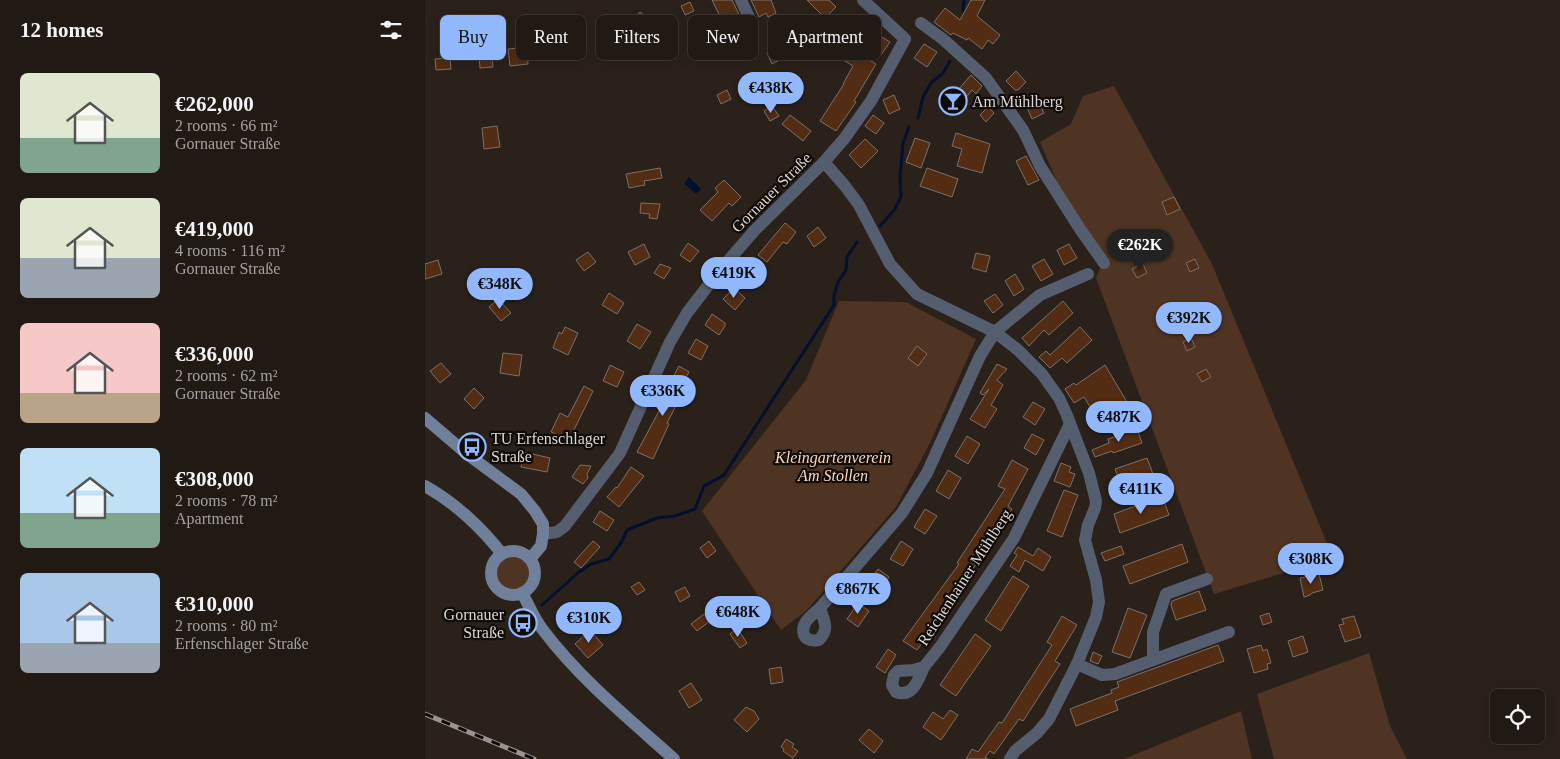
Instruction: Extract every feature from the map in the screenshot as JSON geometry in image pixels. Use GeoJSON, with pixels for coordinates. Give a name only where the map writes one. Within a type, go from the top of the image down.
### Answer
{"type":"FeatureCollection","features":[{"type":"Feature","properties":{"kind":"main road"},"geometry":{"type":"LineString","coordinates":[[425,418],[467,454],[521,494],[535,511],[543,524],[543,534],[541,546],[530,559]]}},
{"type":"Feature","properties":{"kind":"main road"},"geometry":{"type":"LineString","coordinates":[[425,486],[489,537],[502,554]]}},
{"type":"Feature","properties":{"kind":"main road"},"geometry":{"type":"LineString","coordinates":[[508,551],[516,551],[530,559],[535,569],[534,580],[530,588],[522,593],[509,595],[501,592],[493,584],[491,569],[493,563],[502,554],[508,551]]}},
{"type":"Feature","properties":{"kind":"main road"},"geometry":{"type":"LineString","coordinates":[[522,593],[541,629],[572,664],[601,694],[674,759]]}},
{"type":"Feature","properties":{"kind":"street"},"geometry":{"type":"LineString","coordinates":[[741,0],[748,15]]}},
{"type":"Feature","properties":{"kind":"street","name":"Gornauer Straße"},"geometry":{"type":"LineString","coordinates":[[543,534],[557,532],[565,526],[620,453],[673,337],[687,313],[710,282],[755,230],[824,162],[844,139],[871,101],[905,39],[863,0]]}},
{"type":"Feature","properties":{"kind":"street"},"geometry":{"type":"LineString","coordinates":[[921,24],[943,40],[986,78],[1023,130],[1041,166],[1080,229],[1104,263]]}},
{"type":"Feature","properties":{"kind":"street"},"geometry":{"type":"LineString","coordinates":[[824,162],[859,205],[890,264],[917,294],[995,332],[1018,350],[1042,374],[1059,398],[1089,473],[1096,500],[1085,540],[1096,580],[1099,602],[1096,617],[1077,664],[1049,719],[1037,733],[1015,751],[1010,759]]}},
{"type":"Feature","properties":{"kind":"street"},"geometry":{"type":"LineString","coordinates":[[820,608],[902,513],[927,473],[980,356],[995,332],[1040,295],[1088,274]]}},
{"type":"Feature","properties":{"kind":"street","name":"Reichenhainer Mühlberg"},"geometry":{"type":"LineString","coordinates":[[924,667],[940,647],[1014,538],[1070,424]]}},
{"type":"Feature","properties":{"kind":"street"},"geometry":{"type":"LineString","coordinates":[[1153,659],[1153,632],[1166,594],[1207,579]]}},
{"type":"Feature","properties":{"kind":"street"},"geometry":{"type":"LineString","coordinates":[[1077,664],[1102,675],[1115,674],[1229,632]]}},
{"type":"Feature","properties":{"kind":"green space"},"geometry":{"type":"Polygon","coordinates":[[[1114,86],[1212,264],[1333,558],[1214,594],[1096,278],[1101,266],[1058,184],[1040,142],[1071,124],[1083,96],[1114,86]]]}},
{"type":"Feature","properties":{"kind":"green space","name":"Kleingartenverein Am Stollen"},"geometry":{"type":"Polygon","coordinates":[[[839,301],[906,302],[976,339],[931,441],[896,507],[806,611],[781,630],[702,511],[806,380],[839,301]]]}},
{"type":"Feature","properties":{"kind":"green space"},"geometry":{"type":"Polygon","coordinates":[[[509,551],[517,551],[529,557],[535,573],[529,589],[517,595],[509,595],[497,589],[491,577],[491,569],[497,557],[509,551]]]}},
{"type":"Feature","properties":{"kind":"green space"},"geometry":{"type":"Polygon","coordinates":[[[1369,653],[1390,726],[1407,759],[1274,759],[1257,694],[1369,653]]]}},
{"type":"Feature","properties":{"kind":"green space"},"geometry":{"type":"Polygon","coordinates":[[[1241,711],[1252,759],[1124,759],[1241,711]]]}},
{"type":"Feature","properties":{"kind":"water"},"geometry":{"type":"Polygon","coordinates":[[[689,177],[701,189],[696,194],[684,183],[689,177]]]}},
{"type":"Feature","properties":{"kind":"building"},"geometry":{"type":"Polygon","coordinates":[[[712,0],[732,0],[739,15],[719,15],[712,0]]]}},
{"type":"Feature","properties":{"kind":"building"},"geometry":{"type":"Polygon","coordinates":[[[751,0],[771,0],[776,13],[768,15],[768,17],[766,13],[759,17],[751,0]]]}},
{"type":"Feature","properties":{"kind":"building"},"geometry":{"type":"Polygon","coordinates":[[[807,0],[829,0],[836,7],[828,15],[822,15],[807,0]]]}},
{"type":"Feature","properties":{"kind":"building"},"geometry":{"type":"Polygon","coordinates":[[[971,0],[985,0],[977,16],[1000,35],[993,44],[988,40],[982,49],[968,38],[967,40],[953,33],[951,35],[934,22],[945,8],[960,20],[971,0]]]}},
{"type":"Feature","properties":{"kind":"building"},"geometry":{"type":"Polygon","coordinates":[[[690,2],[694,11],[685,15],[681,6],[690,2]]]}},
{"type":"Feature","properties":{"kind":"building"},"geometry":{"type":"Polygon","coordinates":[[[881,36],[890,42],[881,55],[881,36]]]}},
{"type":"Feature","properties":{"kind":"building"},"geometry":{"type":"Polygon","coordinates":[[[924,44],[937,52],[927,67],[914,58],[924,44]]]}},
{"type":"Feature","properties":{"kind":"building"},"geometry":{"type":"Polygon","coordinates":[[[516,48],[516,60],[528,60],[528,64],[510,66],[508,49],[516,48]]]}},
{"type":"Feature","properties":{"kind":"building"},"geometry":{"type":"Polygon","coordinates":[[[435,59],[450,60],[451,69],[436,70],[435,59]]]}},
{"type":"Feature","properties":{"kind":"building"},"geometry":{"type":"Polygon","coordinates":[[[479,60],[492,60],[493,67],[480,68],[479,60]]]}},
{"type":"Feature","properties":{"kind":"building"},"geometry":{"type":"Polygon","coordinates":[[[770,60],[779,60],[772,64],[770,60]]]}},
{"type":"Feature","properties":{"kind":"building"},"geometry":{"type":"Polygon","coordinates":[[[843,60],[869,60],[876,64],[854,101],[856,102],[836,131],[820,121],[844,84],[853,66],[843,60]]]}},
{"type":"Feature","properties":{"kind":"building"},"geometry":{"type":"Polygon","coordinates":[[[1016,71],[1026,82],[1018,90],[1015,90],[1006,81],[1016,71]]]}},
{"type":"Feature","properties":{"kind":"building"},"geometry":{"type":"Polygon","coordinates":[[[971,75],[982,86],[976,94],[972,90],[953,114],[940,104],[954,87],[958,90],[971,75]]]}},
{"type":"Feature","properties":{"kind":"building"},"geometry":{"type":"Polygon","coordinates":[[[727,90],[731,99],[721,104],[717,95],[727,90]]]}},
{"type":"Feature","properties":{"kind":"building"},"geometry":{"type":"Polygon","coordinates":[[[894,95],[900,109],[889,114],[883,100],[894,95]]]}},
{"type":"Feature","properties":{"kind":"building"},"geometry":{"type":"Polygon","coordinates":[[[1037,99],[1044,113],[1032,119],[1026,105],[1037,99]]]}},
{"type":"Feature","properties":{"kind":"building"},"geometry":{"type":"Polygon","coordinates":[[[772,106],[779,116],[770,121],[764,111],[772,106]]]}},
{"type":"Feature","properties":{"kind":"building"},"geometry":{"type":"Polygon","coordinates":[[[988,107],[994,113],[986,122],[980,115],[988,107]]]}},
{"type":"Feature","properties":{"kind":"building"},"geometry":{"type":"Polygon","coordinates":[[[790,115],[811,131],[803,141],[782,124],[790,115]]]}},
{"type":"Feature","properties":{"kind":"building"},"geometry":{"type":"Polygon","coordinates":[[[873,115],[884,123],[876,134],[865,126],[873,115]]]}},
{"type":"Feature","properties":{"kind":"building"},"geometry":{"type":"Polygon","coordinates":[[[497,126],[500,147],[484,149],[482,128],[497,126]]]}},
{"type":"Feature","properties":{"kind":"building"},"geometry":{"type":"Polygon","coordinates":[[[956,133],[990,144],[982,173],[957,166],[962,149],[952,146],[956,133]]]}},
{"type":"Feature","properties":{"kind":"building"},"geometry":{"type":"Polygon","coordinates":[[[915,138],[930,143],[921,168],[906,162],[915,138]]]}},
{"type":"Feature","properties":{"kind":"building"},"geometry":{"type":"Polygon","coordinates":[[[865,139],[878,151],[861,168],[849,155],[865,139]]]}},
{"type":"Feature","properties":{"kind":"building"},"geometry":{"type":"Polygon","coordinates":[[[1026,156],[1039,180],[1028,185],[1016,161],[1026,156]]]}},
{"type":"Feature","properties":{"kind":"building"},"geometry":{"type":"Polygon","coordinates":[[[660,168],[662,178],[644,181],[645,185],[629,188],[626,174],[660,168]]]}},
{"type":"Feature","properties":{"kind":"building"},"geometry":{"type":"Polygon","coordinates":[[[927,168],[958,179],[952,197],[920,186],[927,168]]]}},
{"type":"Feature","properties":{"kind":"building"},"geometry":{"type":"Polygon","coordinates":[[[724,180],[741,197],[732,206],[729,203],[712,221],[700,210],[718,192],[715,188],[724,180]]]}},
{"type":"Feature","properties":{"kind":"building"},"geometry":{"type":"Polygon","coordinates":[[[1174,197],[1180,209],[1167,215],[1162,202],[1174,197]]]}},
{"type":"Feature","properties":{"kind":"building"},"geometry":{"type":"Polygon","coordinates":[[[641,203],[660,204],[657,219],[649,218],[650,214],[640,213],[641,203]]]}},
{"type":"Feature","properties":{"kind":"building"},"geometry":{"type":"Polygon","coordinates":[[[785,223],[796,232],[787,244],[783,242],[767,262],[758,255],[785,223]]]}},
{"type":"Feature","properties":{"kind":"building"},"geometry":{"type":"Polygon","coordinates":[[[818,227],[826,238],[814,247],[807,236],[818,227]]]}},
{"type":"Feature","properties":{"kind":"building"},"geometry":{"type":"Polygon","coordinates":[[[688,243],[699,251],[690,262],[680,255],[688,243]]]}},
{"type":"Feature","properties":{"kind":"building"},"geometry":{"type":"Polygon","coordinates":[[[644,244],[650,257],[635,265],[628,252],[644,244]]]}},
{"type":"Feature","properties":{"kind":"building"},"geometry":{"type":"Polygon","coordinates":[[[1069,244],[1077,258],[1064,265],[1057,250],[1069,244]]]}},
{"type":"Feature","properties":{"kind":"building"},"geometry":{"type":"Polygon","coordinates":[[[588,252],[596,262],[584,271],[576,260],[588,252]]]}},
{"type":"Feature","properties":{"kind":"building"},"geometry":{"type":"Polygon","coordinates":[[[976,253],[990,256],[986,272],[972,268],[976,253]]]}},
{"type":"Feature","properties":{"kind":"building"},"geometry":{"type":"Polygon","coordinates":[[[1044,259],[1053,274],[1041,281],[1032,266],[1044,259]]]}},
{"type":"Feature","properties":{"kind":"building"},"geometry":{"type":"Polygon","coordinates":[[[1195,259],[1199,268],[1190,272],[1186,263],[1195,259]]]}},
{"type":"Feature","properties":{"kind":"building"},"geometry":{"type":"Polygon","coordinates":[[[438,260],[442,274],[425,279],[425,264],[438,260]]]}},
{"type":"Feature","properties":{"kind":"building"},"geometry":{"type":"Polygon","coordinates":[[[660,264],[671,268],[664,279],[654,273],[660,264]]]}},
{"type":"Feature","properties":{"kind":"building"},"geometry":{"type":"Polygon","coordinates":[[[1143,264],[1147,273],[1137,278],[1132,269],[1143,264]]]}},
{"type":"Feature","properties":{"kind":"building"},"geometry":{"type":"Polygon","coordinates":[[[1015,274],[1024,289],[1014,296],[1005,281],[1015,274]]]}},
{"type":"Feature","properties":{"kind":"building"},"geometry":{"type":"Polygon","coordinates":[[[734,288],[745,298],[735,310],[723,299],[734,288]]]}},
{"type":"Feature","properties":{"kind":"building"},"geometry":{"type":"Polygon","coordinates":[[[609,293],[624,303],[617,314],[602,305],[609,293]]]}},
{"type":"Feature","properties":{"kind":"building"},"geometry":{"type":"Polygon","coordinates":[[[995,294],[1003,305],[993,313],[984,301],[995,294]]]}},
{"type":"Feature","properties":{"kind":"building"},"geometry":{"type":"Polygon","coordinates":[[[498,299],[511,313],[501,321],[489,307],[498,299]]]}},
{"type":"Feature","properties":{"kind":"building"},"geometry":{"type":"Polygon","coordinates":[[[1063,301],[1073,313],[1049,335],[1044,330],[1029,346],[1022,338],[1063,301]]]}},
{"type":"Feature","properties":{"kind":"building"},"geometry":{"type":"Polygon","coordinates":[[[712,314],[725,323],[719,335],[705,325],[712,314]]]}},
{"type":"Feature","properties":{"kind":"building"},"geometry":{"type":"Polygon","coordinates":[[[637,324],[651,332],[640,349],[627,341],[637,324]]]}},
{"type":"Feature","properties":{"kind":"building"},"geometry":{"type":"Polygon","coordinates":[[[565,327],[578,333],[568,355],[553,348],[559,332],[562,334],[565,327]]]}},
{"type":"Feature","properties":{"kind":"building"},"geometry":{"type":"Polygon","coordinates":[[[1080,327],[1092,340],[1067,363],[1062,358],[1050,368],[1039,357],[1046,351],[1050,355],[1080,327]]]}},
{"type":"Feature","properties":{"kind":"building"},"geometry":{"type":"Polygon","coordinates":[[[1191,338],[1195,347],[1187,351],[1183,342],[1191,338]]]}},
{"type":"Feature","properties":{"kind":"building"},"geometry":{"type":"Polygon","coordinates":[[[696,339],[708,346],[701,360],[688,353],[696,339]]]}},
{"type":"Feature","properties":{"kind":"building"},"geometry":{"type":"Polygon","coordinates":[[[917,346],[927,354],[918,366],[908,358],[917,346]]]}},
{"type":"Feature","properties":{"kind":"building"},"geometry":{"type":"Polygon","coordinates":[[[503,353],[522,355],[519,376],[500,373],[503,353]]]}},
{"type":"Feature","properties":{"kind":"building"},"geometry":{"type":"Polygon","coordinates":[[[441,363],[451,374],[440,383],[430,371],[441,363]]]}},
{"type":"Feature","properties":{"kind":"building"},"geometry":{"type":"Polygon","coordinates":[[[997,364],[1007,369],[997,380],[1003,385],[991,405],[997,409],[985,428],[970,419],[989,389],[983,395],[980,393],[997,364]]]}},
{"type":"Feature","properties":{"kind":"building"},"geometry":{"type":"Polygon","coordinates":[[[610,365],[624,372],[617,387],[603,381],[610,365]]]}},
{"type":"Feature","properties":{"kind":"building"},"geometry":{"type":"Polygon","coordinates":[[[1105,365],[1127,402],[1098,420],[1084,397],[1074,403],[1065,389],[1074,383],[1076,385],[1105,365]]]}},
{"type":"Feature","properties":{"kind":"building"},"geometry":{"type":"Polygon","coordinates":[[[679,366],[689,372],[676,396],[680,398],[667,423],[669,424],[653,459],[637,452],[673,385],[670,383],[679,366]]]}},
{"type":"Feature","properties":{"kind":"building"},"geometry":{"type":"Polygon","coordinates":[[[1206,369],[1211,377],[1202,382],[1197,374],[1206,369]]]}},
{"type":"Feature","properties":{"kind":"building"},"geometry":{"type":"Polygon","coordinates":[[[584,386],[593,391],[569,440],[551,432],[560,413],[568,417],[584,386]]]}},
{"type":"Feature","properties":{"kind":"building"},"geometry":{"type":"Polygon","coordinates":[[[474,388],[484,398],[474,409],[464,399],[474,388]]]}},
{"type":"Feature","properties":{"kind":"building"},"geometry":{"type":"Polygon","coordinates":[[[1033,402],[1045,409],[1035,425],[1023,417],[1033,402]]]}},
{"type":"Feature","properties":{"kind":"building"},"geometry":{"type":"Polygon","coordinates":[[[1137,429],[1142,443],[1095,457],[1092,450],[1109,443],[1108,439],[1137,429]]]}},
{"type":"Feature","properties":{"kind":"building"},"geometry":{"type":"Polygon","coordinates":[[[1032,434],[1044,440],[1036,455],[1024,448],[1032,434]]]}},
{"type":"Feature","properties":{"kind":"building"},"geometry":{"type":"Polygon","coordinates":[[[967,436],[980,444],[968,464],[955,456],[967,436]]]}},
{"type":"Feature","properties":{"kind":"building"},"geometry":{"type":"Polygon","coordinates":[[[524,452],[550,458],[547,472],[521,467],[524,452]]]}},
{"type":"Feature","properties":{"kind":"building"},"geometry":{"type":"Polygon","coordinates":[[[1147,458],[1153,474],[1121,485],[1115,469],[1147,458]]]}},
{"type":"Feature","properties":{"kind":"building"},"geometry":{"type":"Polygon","coordinates":[[[1012,460],[1028,469],[1008,506],[1012,509],[964,585],[917,650],[903,641],[959,564],[957,563],[1005,489],[998,486],[1012,460]]]}},
{"type":"Feature","properties":{"kind":"building"},"geometry":{"type":"Polygon","coordinates":[[[1061,463],[1071,467],[1069,472],[1075,474],[1070,487],[1054,481],[1061,463]]]}},
{"type":"Feature","properties":{"kind":"building"},"geometry":{"type":"Polygon","coordinates":[[[580,465],[591,466],[587,474],[588,478],[583,484],[572,477],[580,465]]]}},
{"type":"Feature","properties":{"kind":"building"},"geometry":{"type":"Polygon","coordinates":[[[631,467],[644,476],[619,507],[607,497],[617,488],[631,467]]]}},
{"type":"Feature","properties":{"kind":"building"},"geometry":{"type":"Polygon","coordinates":[[[948,470],[961,478],[949,499],[936,491],[948,470]]]}},
{"type":"Feature","properties":{"kind":"building"},"geometry":{"type":"Polygon","coordinates":[[[1064,490],[1078,495],[1062,537],[1047,531],[1064,490]]]}},
{"type":"Feature","properties":{"kind":"building"},"geometry":{"type":"Polygon","coordinates":[[[1162,496],[1169,515],[1120,533],[1114,514],[1162,496]]]}},
{"type":"Feature","properties":{"kind":"building"},"geometry":{"type":"Polygon","coordinates":[[[925,509],[937,516],[925,534],[914,527],[925,509]]]}},
{"type":"Feature","properties":{"kind":"building"},"geometry":{"type":"Polygon","coordinates":[[[600,511],[614,520],[607,531],[593,522],[600,511]]]}},
{"type":"Feature","properties":{"kind":"building"},"geometry":{"type":"Polygon","coordinates":[[[593,541],[600,547],[581,568],[574,562],[593,541]]]}},
{"type":"Feature","properties":{"kind":"building"},"geometry":{"type":"Polygon","coordinates":[[[709,541],[716,551],[707,558],[700,548],[709,541]]]}},
{"type":"Feature","properties":{"kind":"building"},"geometry":{"type":"Polygon","coordinates":[[[901,541],[913,549],[903,566],[890,559],[901,541]]]}},
{"type":"Feature","properties":{"kind":"building"},"geometry":{"type":"Polygon","coordinates":[[[1182,544],[1188,562],[1130,584],[1123,566],[1182,544]]]}},
{"type":"Feature","properties":{"kind":"building"},"geometry":{"type":"Polygon","coordinates":[[[1121,546],[1124,554],[1105,561],[1101,553],[1121,546]]]}},
{"type":"Feature","properties":{"kind":"building"},"geometry":{"type":"Polygon","coordinates":[[[1018,547],[1033,556],[1038,548],[1051,557],[1043,571],[1025,560],[1019,572],[1010,566],[1017,555],[1014,553],[1018,547]]]}},
{"type":"Feature","properties":{"kind":"building"},"geometry":{"type":"Polygon","coordinates":[[[878,569],[889,577],[878,593],[867,585],[878,569]]]}},
{"type":"Feature","properties":{"kind":"building"},"geometry":{"type":"Polygon","coordinates":[[[1319,574],[1323,590],[1304,597],[1300,578],[1319,574]]]}},
{"type":"Feature","properties":{"kind":"building"},"geometry":{"type":"Polygon","coordinates":[[[1013,576],[1029,586],[1001,631],[985,620],[1013,576]]]}},
{"type":"Feature","properties":{"kind":"building"},"geometry":{"type":"Polygon","coordinates":[[[639,582],[645,590],[637,595],[631,587],[639,582]]]}},
{"type":"Feature","properties":{"kind":"building"},"geometry":{"type":"Polygon","coordinates":[[[685,587],[690,596],[680,602],[675,592],[685,587]]]}},
{"type":"Feature","properties":{"kind":"building"},"geometry":{"type":"Polygon","coordinates":[[[1199,591],[1206,610],[1176,620],[1171,605],[1172,601],[1199,591]]]}},
{"type":"Feature","properties":{"kind":"building"},"geometry":{"type":"Polygon","coordinates":[[[858,603],[869,611],[858,627],[847,619],[858,603]]]}},
{"type":"Feature","properties":{"kind":"building"},"geometry":{"type":"Polygon","coordinates":[[[732,605],[743,621],[733,628],[723,611],[732,605]]]}},
{"type":"Feature","properties":{"kind":"building"},"geometry":{"type":"Polygon","coordinates":[[[1128,608],[1147,615],[1130,658],[1112,652],[1128,608]]]}},
{"type":"Feature","properties":{"kind":"building"},"geometry":{"type":"Polygon","coordinates":[[[1269,613],[1272,622],[1263,625],[1260,616],[1269,613]]]}},
{"type":"Feature","properties":{"kind":"building"},"geometry":{"type":"Polygon","coordinates":[[[704,614],[710,621],[697,631],[691,624],[704,614]]]}},
{"type":"Feature","properties":{"kind":"building"},"geometry":{"type":"Polygon","coordinates":[[[1062,616],[1077,625],[1055,661],[1060,664],[1023,721],[1019,719],[994,754],[990,751],[985,757],[988,759],[966,759],[972,749],[978,752],[999,722],[1002,723],[1052,645],[1047,642],[1062,616]]]}},
{"type":"Feature","properties":{"kind":"building"},"geometry":{"type":"Polygon","coordinates":[[[1354,616],[1361,637],[1345,642],[1339,625],[1344,624],[1342,619],[1354,616]]]}},
{"type":"Feature","properties":{"kind":"building"},"geometry":{"type":"Polygon","coordinates":[[[737,628],[747,643],[740,648],[730,634],[737,628]]]}},
{"type":"Feature","properties":{"kind":"building"},"geometry":{"type":"Polygon","coordinates":[[[590,630],[603,645],[588,658],[575,644],[590,630]]]}},
{"type":"Feature","properties":{"kind":"building"},"geometry":{"type":"Polygon","coordinates":[[[975,634],[991,646],[956,696],[940,685],[975,634]]]}},
{"type":"Feature","properties":{"kind":"building"},"geometry":{"type":"Polygon","coordinates":[[[1303,636],[1308,652],[1293,657],[1288,641],[1303,636]]]}},
{"type":"Feature","properties":{"kind":"building"},"geometry":{"type":"Polygon","coordinates":[[[1218,645],[1224,661],[1115,701],[1118,710],[1076,726],[1070,709],[1112,693],[1111,690],[1119,687],[1117,682],[1218,645]]]}},
{"type":"Feature","properties":{"kind":"building"},"geometry":{"type":"Polygon","coordinates":[[[1261,645],[1263,651],[1267,649],[1271,663],[1267,664],[1268,669],[1254,673],[1247,649],[1261,645]]]}},
{"type":"Feature","properties":{"kind":"building"},"geometry":{"type":"Polygon","coordinates":[[[888,649],[896,655],[885,673],[876,667],[888,649]]]}},
{"type":"Feature","properties":{"kind":"building"},"geometry":{"type":"Polygon","coordinates":[[[1093,652],[1102,656],[1098,664],[1090,661],[1093,652]]]}},
{"type":"Feature","properties":{"kind":"building"},"geometry":{"type":"Polygon","coordinates":[[[781,667],[783,682],[771,684],[769,669],[781,667]]]}},
{"type":"Feature","properties":{"kind":"building"},"geometry":{"type":"Polygon","coordinates":[[[691,683],[702,700],[689,708],[679,691],[691,683]]]}},
{"type":"Feature","properties":{"kind":"building"},"geometry":{"type":"Polygon","coordinates":[[[746,707],[754,711],[759,719],[747,732],[734,720],[746,707]]]}},
{"type":"Feature","properties":{"kind":"building"},"geometry":{"type":"Polygon","coordinates":[[[950,710],[958,715],[941,740],[923,727],[933,712],[943,719],[950,710]]]}},
{"type":"Feature","properties":{"kind":"building"},"geometry":{"type":"Polygon","coordinates":[[[869,729],[883,741],[874,753],[859,740],[869,729]]]}},
{"type":"Feature","properties":{"kind":"building"},"geometry":{"type":"Polygon","coordinates":[[[786,739],[794,744],[792,747],[798,751],[793,758],[783,751],[784,749],[781,747],[786,739]]]}},
{"type":"Feature","properties":{"kind":"waterway"},"geometry":{"type":"LineString","coordinates":[[963,11],[964,0]]}},
{"type":"Feature","properties":{"kind":"waterway"},"geometry":{"type":"LineString","coordinates":[[918,118],[923,97],[931,83],[943,73],[950,61]]}},
{"type":"Feature","properties":{"kind":"waterway"},"geometry":{"type":"LineString","coordinates":[[880,226],[895,209],[901,196],[900,178],[903,143],[909,127]]}},
{"type":"Feature","properties":{"kind":"waterway"},"geometry":{"type":"LineString","coordinates":[[542,605],[579,572],[591,564],[609,559],[621,543],[627,530],[657,518],[675,516],[695,509],[704,486],[724,475],[834,305],[834,296],[838,282],[846,270],[847,257],[857,242]]}},
{"type":"Feature","properties":{"kind":"railway"},"geometry":{"type":"LineString","coordinates":[[425,714],[534,759]]}},
{"type":"Feature","properties":{"kind":"place","name":"Am Mühlberg"},"geometry":{"type":"Point","coordinates":[953,101]}},
{"type":"Feature","properties":{"kind":"place","name":"TU Erfenschlager Straße"},"geometry":{"type":"Point","coordinates":[472,447]}},
{"type":"Feature","properties":{"kind":"place","name":"Gornauer Straße"},"geometry":{"type":"Point","coordinates":[523,623]}}]}
